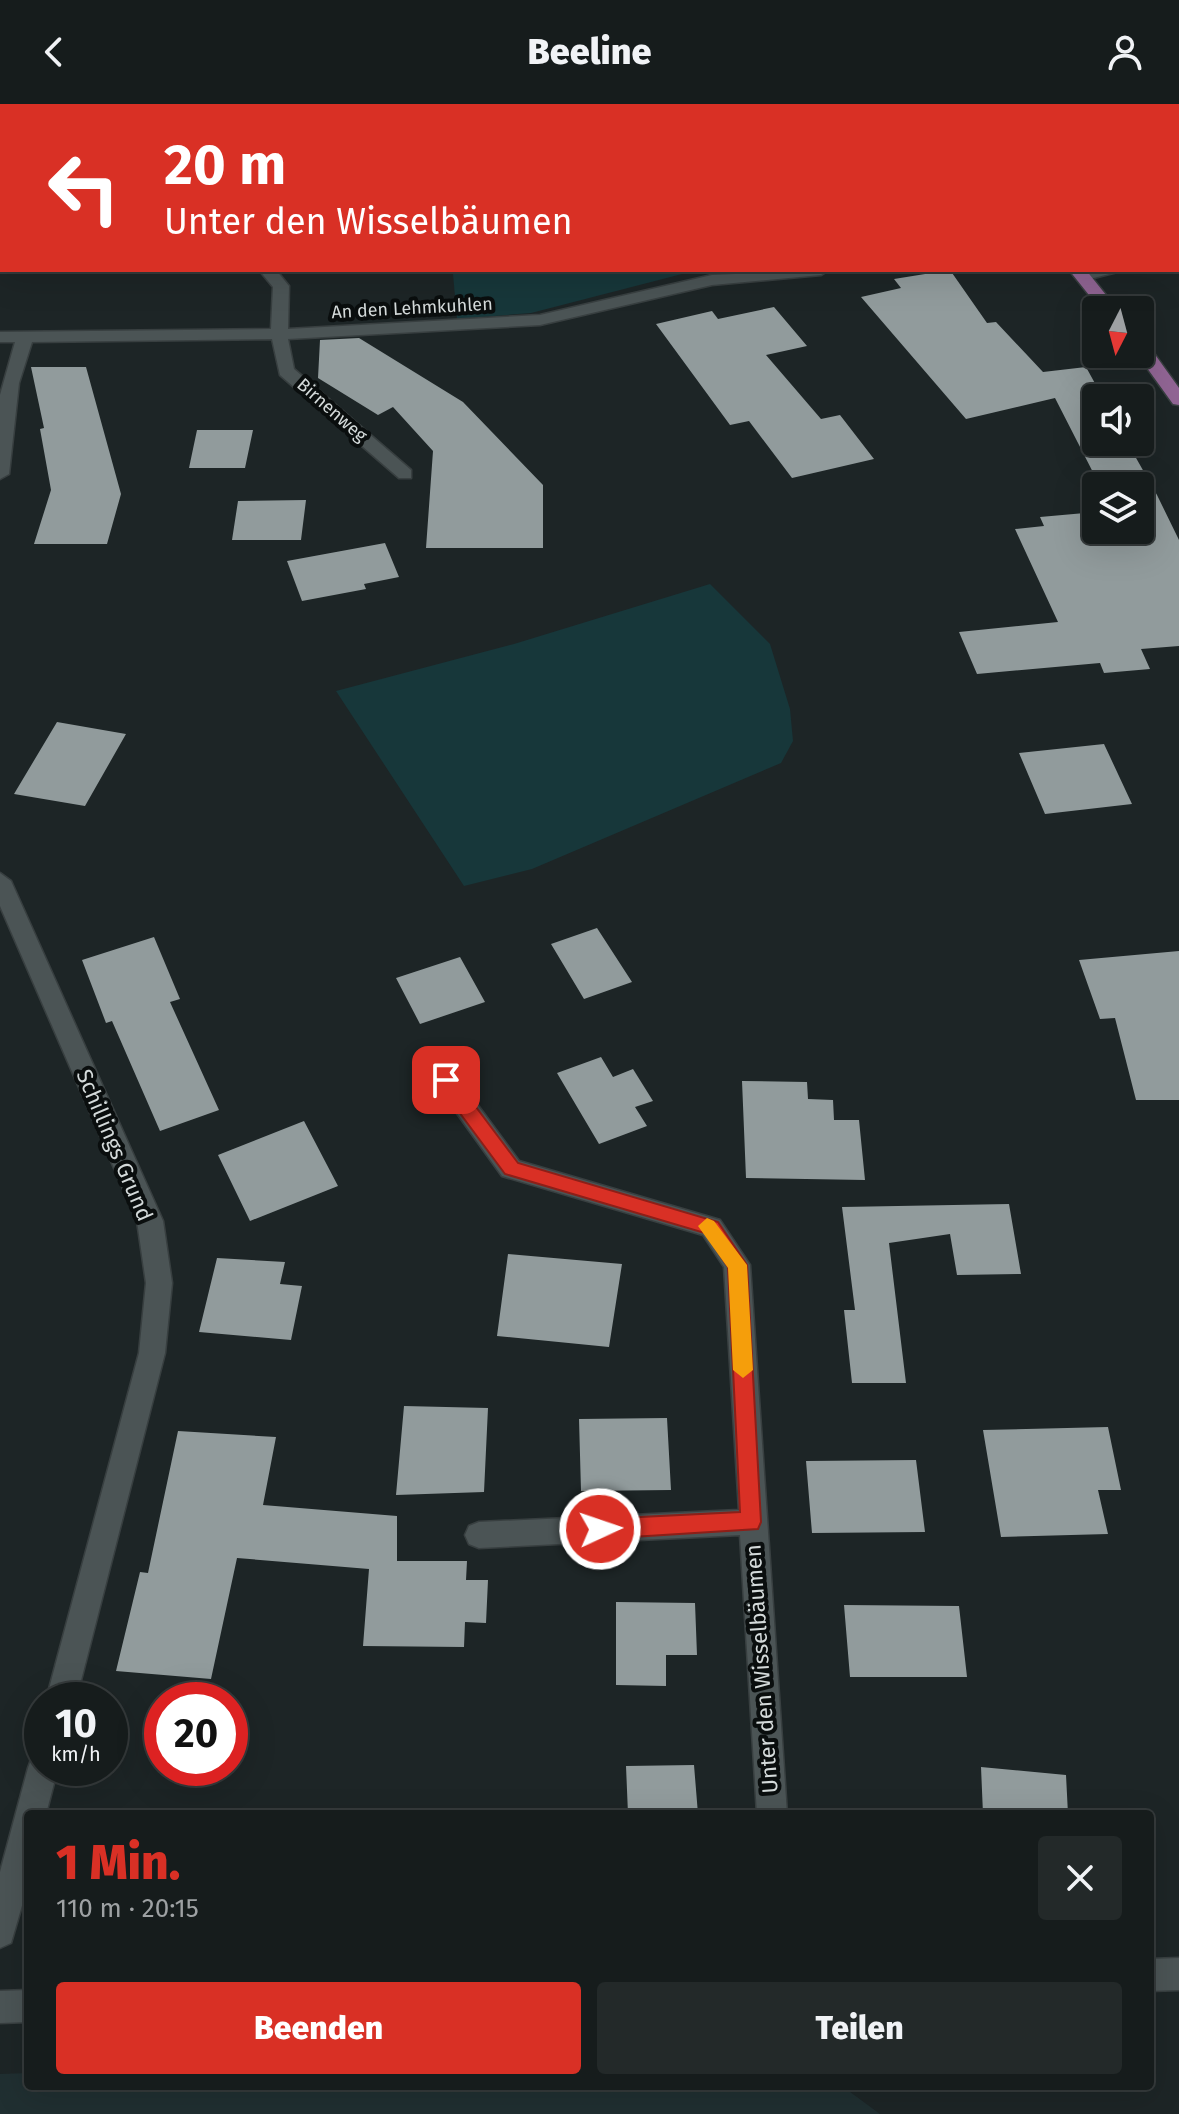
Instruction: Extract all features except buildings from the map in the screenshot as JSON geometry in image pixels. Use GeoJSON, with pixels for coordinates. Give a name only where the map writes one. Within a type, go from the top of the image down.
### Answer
{"type":"FeatureCollection","features":[{"type":"Feature","properties":{"kind":"main road"},"geometry":{"type":"LineString","coordinates":[[1079,273],[1098,296]]}},
{"type":"Feature","properties":{"kind":"main road"},"geometry":{"type":"LineString","coordinates":[[1154,365],[1179,400]]}},
{"type":"Feature","properties":{"kind":"street","name":"Birnenweg"},"geometry":{"type":"LineString","coordinates":[[269,272],[281,286],[279,334],[286,371],[405,474]]}},
{"type":"Feature","properties":{"kind":"street","name":"An den Lehmkuhlen"},"geometry":{"type":"LineString","coordinates":[[0,337],[279,334],[540,320],[712,280],[799,272]]}},
{"type":"Feature","properties":{"kind":"street"},"geometry":{"type":"LineString","coordinates":[[0,474],[10,383],[25,336]]}},
{"type":"Feature","properties":{"kind":"street","name":"Schillings Grund"},"geometry":{"type":"LineString","coordinates":[[0,881],[150,1221],[159,1283],[152,1353],[66,1682]]}},
{"type":"Feature","properties":{"kind":"street","name":"Unter den Wisselbäumen"},"geometry":{"type":"LineString","coordinates":[[446,1080],[511,1169],[711,1227],[737,1265],[772,1810]]}},
{"type":"Feature","properties":{"kind":"street"},"geometry":{"type":"LineString","coordinates":[[479,1535],[751,1522]]}},
{"type":"Feature","properties":{"kind":"street"},"geometry":{"type":"LineString","coordinates":[[32,1810],[38,1786]]}},
{"type":"Feature","properties":{"kind":"street"},"geometry":{"type":"LineString","coordinates":[[0,1932],[24,1840]]}},
{"type":"Feature","properties":{"kind":"street"},"geometry":{"type":"LineString","coordinates":[[1154,1975],[1179,1974]]}},
{"type":"Feature","properties":{"kind":"street"},"geometry":{"type":"LineString","coordinates":[[0,2007],[24,2006]]}},
{"type":"Feature","properties":{"kind":"shaded area"},"geometry":{"type":"Polygon","coordinates":[[[452,272],[682,274],[531,313],[457,319],[452,272]]]}},
{"type":"Feature","properties":{"kind":"shaded area"},"geometry":{"type":"Polygon","coordinates":[[[710,584],[770,644],[790,709],[793,741],[781,763],[532,869],[464,886],[336,691],[514,644],[710,584]]]}},
{"type":"Feature","properties":{"kind":"shaded area"},"geometry":{"type":"Polygon","coordinates":[[[24,2073],[24,2090],[847,2090],[880,2114],[0,2114],[0,2074],[24,2073]]]}},
{"type":"Feature","properties":{"kind":"slow traffic"},"geometry":{"type":"LineString","coordinates":[[707,1226],[711,1227],[737,1265],[743,1370]]}},
{"type":"Feature","properties":{"kind":"route"},"geometry":{"type":"LineString","coordinates":[[446,1080],[511,1169],[711,1227],[737,1265],[751,1522],[600,1529]]}}]}
